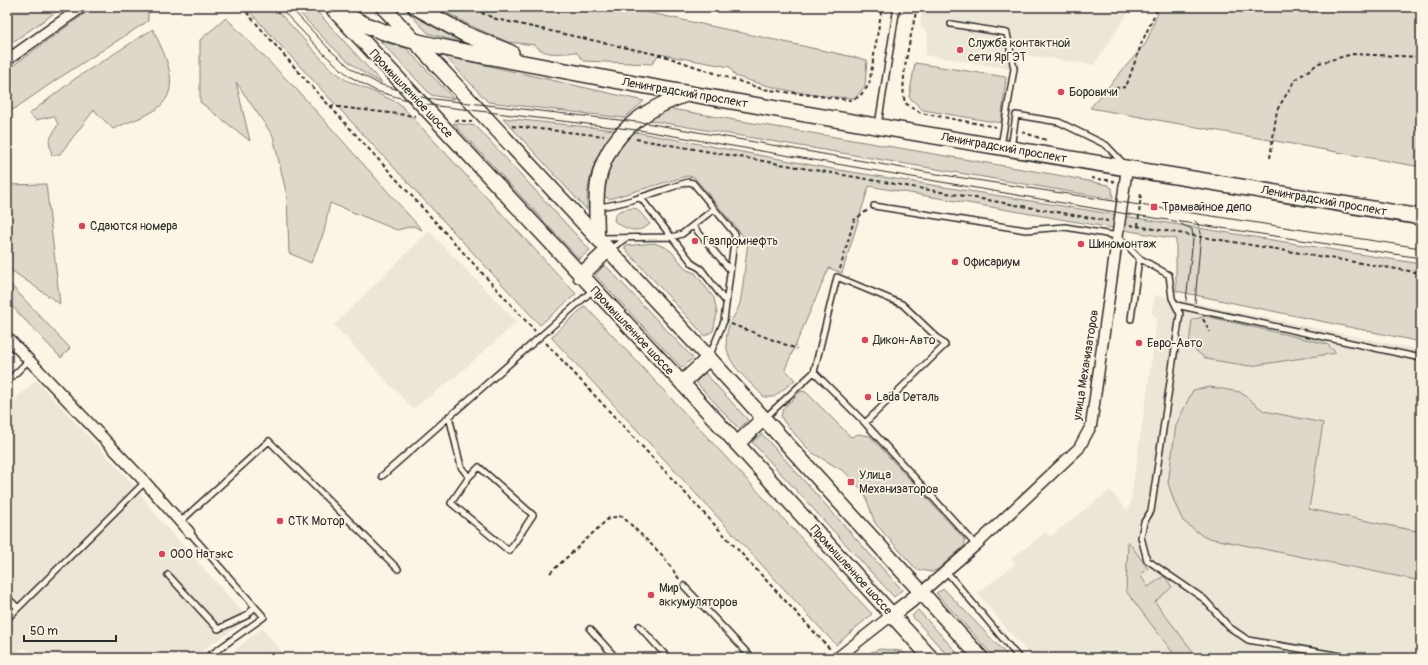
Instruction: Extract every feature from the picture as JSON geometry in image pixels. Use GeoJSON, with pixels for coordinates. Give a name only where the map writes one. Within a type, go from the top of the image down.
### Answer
{"type":"FeatureCollection","features":[{"type":"Feature","properties":{"kind":"main road","name":"Промышленное шоссе"},"geometry":{"type":"LineString","coordinates":[[331,7],[593,290],[682,383],[931,658]]}},
{"type":"Feature","properties":{"kind":"main road","name":"Ленинградский проспект"},"geometry":{"type":"LineString","coordinates":[[334,7],[354,20],[412,39],[587,76],[1421,217]]}},
{"type":"Feature","properties":{"kind":"main road"},"geometry":{"type":"LineString","coordinates":[[382,7],[709,358],[981,658]]}},
{"type":"Feature","properties":{"kind":"main road","name":"Ленинградский проспект"},"geometry":{"type":"LineString","coordinates":[[416,7],[465,34],[499,49],[587,76]]}},
{"type":"Feature","properties":{"kind":"main road"},"geometry":{"type":"LineString","coordinates":[[597,238],[596,194],[605,160],[620,137],[645,113],[657,105],[688,94]]}},
{"type":"Feature","properties":{"kind":"main road"},"geometry":{"type":"LineString","coordinates":[[580,276],[608,250]]}},
{"type":"Feature","properties":{"kind":"main road"},"geometry":{"type":"LineString","coordinates":[[682,383],[709,358]]}},
{"type":"Feature","properties":{"kind":"main road"},"geometry":{"type":"LineString","coordinates":[[737,444],[764,418]]}},
{"type":"Feature","properties":{"kind":"main road"},"geometry":{"type":"LineString","coordinates":[[892,615],[922,592]]}},
{"type":"Feature","properties":{"kind":"street"},"geometry":{"type":"LineString","coordinates":[[7,60],[82,7]]}},
{"type":"Feature","properties":{"kind":"street","name":"улица Механизаторов"},"geometry":{"type":"LineString","coordinates":[[922,592],[1079,448],[1091,426],[1127,168]]}},
{"type":"Feature","properties":{"kind":"street"},"geometry":{"type":"LineString","coordinates":[[7,337],[145,482],[189,532]]}},
{"type":"Feature","properties":{"kind":"street"},"geometry":{"type":"LineString","coordinates":[[837,658],[892,615]]}},
{"type":"Feature","properties":{"kind":"lane"},"geometry":{"type":"LineString","coordinates":[[878,126],[897,7]]}},
{"type":"Feature","properties":{"kind":"lane"},"geometry":{"type":"LineString","coordinates":[[952,24],[1007,33],[1014,69],[1004,128],[1006,148]]}},
{"type":"Feature","properties":{"kind":"lane"},"geometry":{"type":"LineString","coordinates":[[1006,148],[1014,130],[1016,115],[1059,122],[1106,145],[1127,168]]}},
{"type":"Feature","properties":{"kind":"lane"},"geometry":{"type":"LineString","coordinates":[[596,207],[619,204],[688,182],[693,183],[735,234],[724,321],[709,358]]}},
{"type":"Feature","properties":{"kind":"lane"},"geometry":{"type":"LineString","coordinates":[[640,197],[693,264],[701,269],[726,302]]}},
{"type":"Feature","properties":{"kind":"lane"},"geometry":{"type":"LineString","coordinates":[[874,206],[1026,230],[1065,226],[1118,236],[1139,258],[1169,274],[1172,298],[1180,314],[1151,511],[1144,522],[1141,537],[1147,560],[1204,599],[1229,627],[1248,640],[1353,658]]}},
{"type":"Feature","properties":{"kind":"lane"},"geometry":{"type":"LineString","coordinates":[[597,238],[672,237],[682,234],[714,209]]}},
{"type":"Feature","properties":{"kind":"lane"},"geometry":{"type":"LineString","coordinates":[[693,226],[730,270]]}},
{"type":"Feature","properties":{"kind":"lane"},"geometry":{"type":"LineString","coordinates":[[608,250],[626,238]]}},
{"type":"Feature","properties":{"kind":"lane"},"geometry":{"type":"LineString","coordinates":[[1131,319],[1139,258]]}},
{"type":"Feature","properties":{"kind":"lane"},"geometry":{"type":"LineString","coordinates":[[764,418],[814,372],[837,277],[902,304],[946,345],[865,423]]}},
{"type":"Feature","properties":{"kind":"lane"},"geometry":{"type":"LineString","coordinates":[[382,476],[593,290]]}},
{"type":"Feature","properties":{"kind":"lane"},"geometry":{"type":"LineString","coordinates":[[1176,305],[1421,358]]}},
{"type":"Feature","properties":{"kind":"lane"},"geometry":{"type":"LineString","coordinates":[[7,382],[29,360]]}},
{"type":"Feature","properties":{"kind":"lane"},"geometry":{"type":"LineString","coordinates":[[814,372],[865,423],[976,544]]}},
{"type":"Feature","properties":{"kind":"lane"},"geometry":{"type":"LineString","coordinates":[[450,416],[461,467],[469,477]]}},
{"type":"Feature","properties":{"kind":"lane"},"geometry":{"type":"LineString","coordinates":[[180,522],[269,441],[398,569]]}},
{"type":"Feature","properties":{"kind":"lane"},"geometry":{"type":"LineString","coordinates":[[479,467],[533,515],[509,551],[451,503],[469,477],[479,467]]}},
{"type":"Feature","properties":{"kind":"lane"},"geometry":{"type":"LineString","coordinates":[[7,619],[145,482]]}},
{"type":"Feature","properties":{"kind":"lane"},"geometry":{"type":"LineString","coordinates":[[189,532],[264,617],[206,658]]}},
{"type":"Feature","properties":{"kind":"lane"},"geometry":{"type":"LineString","coordinates":[[946,571],[1019,658]]}},
{"type":"Feature","properties":{"kind":"lane"},"geometry":{"type":"LineString","coordinates":[[168,575],[218,629],[246,616],[255,607]]}},
{"type":"Feature","properties":{"kind":"lane"},"geometry":{"type":"LineString","coordinates":[[684,586],[752,658]]}},
{"type":"Feature","properties":{"kind":"lane"},"geometry":{"type":"LineString","coordinates":[[7,598],[18,608]]}},
{"type":"Feature","properties":{"kind":"lane"},"geometry":{"type":"LineString","coordinates":[[639,626],[668,658]]}},
{"type":"Feature","properties":{"kind":"lane"},"geometry":{"type":"LineString","coordinates":[[590,629],[616,658]]}},
{"type":"Feature","properties":{"kind":"path"},"geometry":{"type":"LineString","coordinates":[[477,7],[482,13],[496,19],[664,56],[762,89],[849,100],[859,96],[869,85],[882,7]]}},
{"type":"Feature","properties":{"kind":"path"},"geometry":{"type":"LineString","coordinates":[[917,7],[905,74],[905,104],[921,113],[1004,128]]}},
{"type":"Feature","properties":{"kind":"path"},"geometry":{"type":"LineString","coordinates":[[1101,90],[1126,86],[1142,42],[1158,7]]}},
{"type":"Feature","properties":{"kind":"path"},"geometry":{"type":"LineString","coordinates":[[1270,158],[1277,110],[1295,80],[1319,63],[1353,54],[1421,57]]}},
{"type":"Feature","properties":{"kind":"path"},"geometry":{"type":"LineString","coordinates":[[330,106],[620,137],[772,161],[1120,223],[1421,273]]}},
{"type":"Feature","properties":{"kind":"path"},"geometry":{"type":"LineString","coordinates":[[1014,130],[1051,141]]}},
{"type":"Feature","properties":{"kind":"path"},"geometry":{"type":"LineString","coordinates":[[1091,178],[1114,181],[1112,188]]}},
{"type":"Feature","properties":{"kind":"path"},"geometry":{"type":"LineString","coordinates":[[1138,226],[1141,193]]}},
{"type":"Feature","properties":{"kind":"path"},"geometry":{"type":"LineString","coordinates":[[837,277],[854,220],[874,206]]}},
{"type":"Feature","properties":{"kind":"path"},"geometry":{"type":"LineString","coordinates":[[724,321],[796,349]]}},
{"type":"Feature","properties":{"kind":"path"},"geometry":{"type":"LineString","coordinates":[[550,573],[609,518],[622,516],[662,555],[684,586]]}},
{"type":"Feature","properties":{"kind":"shaded area"},"geometry":{"type":"Polygon","coordinates":[[[7,7],[63,7],[7,46],[7,7]]]}},
{"type":"Feature","properties":{"kind":"shaded area"},"geometry":{"type":"Polygon","coordinates":[[[94,7],[152,7],[148,10],[148,21],[56,80],[7,114],[7,70],[94,7]]]}},
{"type":"Feature","properties":{"kind":"shaded area"},"geometry":{"type":"Polygon","coordinates":[[[245,7],[274,7],[329,67],[346,80],[399,103],[576,294],[540,325],[245,7]]]}},
{"type":"Feature","properties":{"kind":"shaded area"},"geometry":{"type":"Polygon","coordinates":[[[294,7],[313,7],[382,83],[369,76],[345,59],[294,7]]]}},
{"type":"Feature","properties":{"kind":"shaded area"},"geometry":{"type":"Polygon","coordinates":[[[437,7],[623,7],[867,60],[865,86],[855,98],[809,94],[764,85],[735,76],[730,67],[659,54],[652,64],[584,61],[576,52],[548,53],[539,49],[535,45],[508,42],[471,26],[437,7]]]}},
{"type":"Feature","properties":{"kind":"shaded area"},"geometry":{"type":"Polygon","coordinates":[[[923,7],[1132,7],[1094,65],[1026,55],[1020,61],[1019,70],[925,55],[928,35],[920,25],[923,7]]]}},
{"type":"Feature","properties":{"kind":"shaded area"},"geometry":{"type":"Polygon","coordinates":[[[1160,7],[1421,7],[1421,167],[1090,108],[1146,43],[1160,7]]]}},
{"type":"Feature","properties":{"kind":"shaded area"},"geometry":{"type":"Polygon","coordinates":[[[404,8],[431,25],[469,45],[428,33],[404,8]]]}},
{"type":"Feature","properties":{"kind":"shaded area"},"geometry":{"type":"Polygon","coordinates":[[[226,18],[299,92],[422,230],[413,226],[397,230],[330,203],[324,232],[311,263],[289,253],[287,196],[273,136],[236,82],[250,141],[200,102],[200,40],[226,18]]]}},
{"type":"Feature","properties":{"kind":"shaded area"},"geometry":{"type":"Polygon","coordinates":[[[153,29],[162,48],[169,69],[170,90],[166,100],[153,111],[113,129],[94,110],[60,154],[52,156],[49,141],[58,124],[54,116],[36,120],[29,114],[76,78],[153,29]]]}},
{"type":"Feature","properties":{"kind":"shaded area"},"geometry":{"type":"Polygon","coordinates":[[[380,41],[406,48],[454,99],[431,95],[380,41]]]}},
{"type":"Feature","properties":{"kind":"shaded area"},"geometry":{"type":"Polygon","coordinates":[[[445,56],[644,101],[624,118],[488,102],[445,56]]]}},
{"type":"Feature","properties":{"kind":"shaded area"},"geometry":{"type":"Polygon","coordinates":[[[915,63],[1006,77],[1001,123],[923,110],[909,97],[915,63]]]}},
{"type":"Feature","properties":{"kind":"shaded area"},"geometry":{"type":"Polygon","coordinates":[[[665,108],[1108,185],[1112,188],[1113,199],[647,120],[665,108]]]}},
{"type":"Feature","properties":{"kind":"shaded area"},"geometry":{"type":"Polygon","coordinates":[[[503,118],[616,130],[602,147],[593,167],[588,188],[587,210],[503,118]]]}},
{"type":"Feature","properties":{"kind":"shaded area"},"geometry":{"type":"Polygon","coordinates":[[[453,123],[476,126],[590,250],[579,259],[453,123]]]}},
{"type":"Feature","properties":{"kind":"shaded area"},"geometry":{"type":"Polygon","coordinates":[[[635,132],[833,169],[1421,264],[1421,342],[1176,291],[1176,239],[869,186],[842,273],[829,268],[785,369],[795,380],[774,397],[764,397],[740,373],[729,357],[727,348],[726,337],[729,325],[738,309],[743,288],[748,242],[694,177],[687,176],[609,199],[604,196],[613,161],[622,146],[635,132]]]}},
{"type":"Feature","properties":{"kind":"shaded area"},"geometry":{"type":"Polygon","coordinates":[[[46,184],[60,304],[11,270],[9,283],[70,348],[61,358],[7,301],[7,185],[46,184]]]}},
{"type":"Feature","properties":{"kind":"shaded area"},"geometry":{"type":"Polygon","coordinates":[[[633,208],[637,209],[650,224],[641,229],[632,230],[614,221],[618,212],[633,208]]]}},
{"type":"Feature","properties":{"kind":"shaded area"},"geometry":{"type":"Polygon","coordinates":[[[429,231],[517,322],[454,378],[413,409],[334,325],[429,231]]]}},
{"type":"Feature","properties":{"kind":"shaded area"},"geometry":{"type":"Polygon","coordinates":[[[654,243],[665,247],[672,252],[687,270],[695,273],[714,298],[717,313],[713,331],[705,336],[625,249],[625,246],[654,243]]]}},
{"type":"Feature","properties":{"kind":"shaded area"},"geometry":{"type":"Polygon","coordinates":[[[605,265],[693,358],[682,368],[595,275],[605,265]]]}},
{"type":"Feature","properties":{"kind":"shaded area"},"geometry":{"type":"Polygon","coordinates":[[[1156,295],[1421,350],[1421,658],[1033,658],[1009,632],[978,593],[1015,564],[1011,559],[1046,532],[1050,537],[1110,490],[1127,511],[1130,505],[1150,372],[1157,318],[1151,312],[1156,295]]]}},
{"type":"Feature","properties":{"kind":"shaded area"},"geometry":{"type":"Polygon","coordinates":[[[585,306],[872,614],[836,645],[551,337],[585,306]]]}},
{"type":"Feature","properties":{"kind":"shaded area"},"geometry":{"type":"Polygon","coordinates":[[[1205,316],[1327,344],[1336,353],[1250,366],[1206,359],[1189,345],[1192,320],[1205,316]]]}},
{"type":"Feature","properties":{"kind":"shaded area"},"geometry":{"type":"Polygon","coordinates":[[[705,373],[748,420],[739,429],[696,382],[705,373]]]}},
{"type":"Feature","properties":{"kind":"shaded area"},"geometry":{"type":"Polygon","coordinates":[[[36,380],[134,485],[159,519],[249,619],[191,658],[38,658],[24,648],[11,658],[7,658],[7,407],[36,380]]]}},
{"type":"Feature","properties":{"kind":"shaded area"},"geometry":{"type":"Polygon","coordinates":[[[1210,387],[1240,392],[1264,411],[1323,423],[1309,509],[1421,532],[1421,581],[1204,537],[1183,521],[1168,483],[1176,425],[1193,390],[1210,387]]]}},
{"type":"Feature","properties":{"kind":"shaded area"},"geometry":{"type":"Polygon","coordinates":[[[801,391],[806,392],[851,437],[858,434],[870,436],[964,539],[965,545],[937,570],[931,572],[916,569],[875,523],[864,492],[845,472],[811,452],[784,422],[781,416],[783,409],[801,391]]]}},
{"type":"Feature","properties":{"kind":"shaded area"},"geometry":{"type":"Polygon","coordinates":[[[762,434],[902,590],[894,597],[752,442],[762,434]]]}},
{"type":"Feature","properties":{"kind":"shaded area"},"geometry":{"type":"Polygon","coordinates":[[[1128,541],[1148,569],[1140,575],[1148,587],[1164,576],[1172,587],[1155,602],[1198,658],[1177,658],[1126,591],[1128,541]]]}},
{"type":"Feature","properties":{"kind":"shaded area"},"geometry":{"type":"Polygon","coordinates":[[[944,589],[1006,654],[1005,658],[995,658],[936,593],[944,589]]]}},
{"type":"Feature","properties":{"kind":"shaded area"},"geometry":{"type":"Polygon","coordinates":[[[918,610],[962,658],[950,658],[912,616],[918,610]]]}},
{"type":"Feature","properties":{"kind":"shaded area"},"geometry":{"type":"Polygon","coordinates":[[[262,628],[287,658],[225,658],[262,628]]]}},
{"type":"Feature","properties":{"kind":"shaded area"},"geometry":{"type":"Polygon","coordinates":[[[880,649],[901,651],[910,658],[855,658],[880,649]]]}},
{"type":"Feature","properties":{"kind":"tram line"},"geometry":{"type":"LineString","coordinates":[[279,7],[325,55],[349,76],[376,91],[421,104],[645,131],[1121,213],[1421,258]]}},
{"type":"Feature","properties":{"kind":"tram line"},"geometry":{"type":"LineString","coordinates":[[290,7],[330,50],[353,70],[379,84],[425,98],[646,123],[937,174],[1421,248]]}},
{"type":"Feature","properties":{"kind":"tram line"},"geometry":{"type":"LineString","coordinates":[[1195,221],[1198,224],[1201,233],[1195,303]]}},
{"type":"Feature","properties":{"kind":"tram line"},"geometry":{"type":"LineString","coordinates":[[1181,224],[1192,229],[1193,239],[1186,301]]}},
{"type":"Feature","properties":{"kind":"place","name":"Служба контактной сети ЯрГЭТ"},"geometry":{"type":"Point","coordinates":[960,50]}},
{"type":"Feature","properties":{"kind":"place","name":"Боровичи"},"geometry":{"type":"Point","coordinates":[1061,92]}},
{"type":"Feature","properties":{"kind":"place","name":"Трамвайное депо"},"geometry":{"type":"Point","coordinates":[1154,207]}},
{"type":"Feature","properties":{"kind":"place","name":"Сдаются номера"},"geometry":{"type":"Point","coordinates":[82,226]}},
{"type":"Feature","properties":{"kind":"place","name":"Газпромнефть"},"geometry":{"type":"Point","coordinates":[695,241]}},
{"type":"Feature","properties":{"kind":"place","name":"Шиномонтаж"},"geometry":{"type":"Point","coordinates":[1081,244]}},
{"type":"Feature","properties":{"kind":"place","name":"Офисариум"},"geometry":{"type":"Point","coordinates":[955,262]}},
{"type":"Feature","properties":{"kind":"place","name":"Дикон-Авто"},"geometry":{"type":"Point","coordinates":[865,340]}},
{"type":"Feature","properties":{"kind":"place","name":"Евро-Авто"},"geometry":{"type":"Point","coordinates":[1139,343]}},
{"type":"Feature","properties":{"kind":"place","name":"Lada Dеталь"},"geometry":{"type":"Point","coordinates":[868,397]}},
{"type":"Feature","properties":{"kind":"place","name":"Улица Механизаторов"},"geometry":{"type":"Point","coordinates":[851,482]}},
{"type":"Feature","properties":{"kind":"place","name":"СТК Мотор"},"geometry":{"type":"Point","coordinates":[280,521]}},
{"type":"Feature","properties":{"kind":"place","name":"ООО Натэкс"},"geometry":{"type":"Point","coordinates":[162,554]}},
{"type":"Feature","properties":{"kind":"place","name":"Мир аккумуляторов"},"geometry":{"type":"Point","coordinates":[651,595]}}]}
